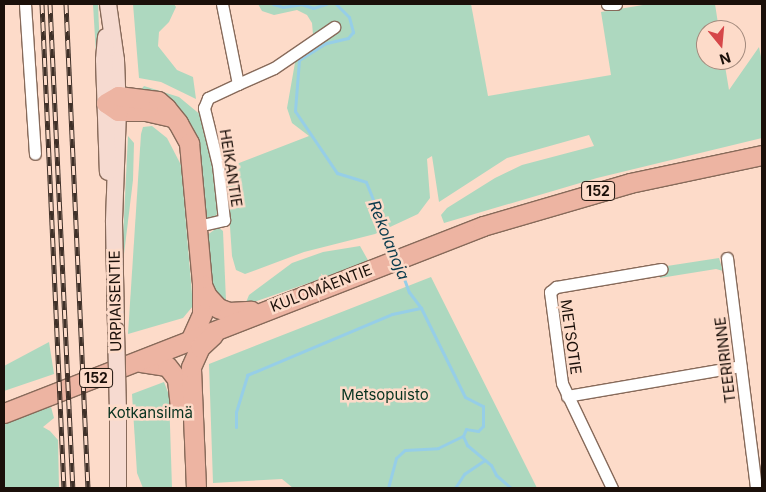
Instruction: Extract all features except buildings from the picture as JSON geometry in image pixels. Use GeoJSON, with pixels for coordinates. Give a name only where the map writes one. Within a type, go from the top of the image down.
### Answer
{"type":"FeatureCollection","features":[{"type":"Feature","properties":{"kind":"main road","name":"URPIAISENTIE"},"geometry":{"type":"LineString","coordinates":[[108,9],[104,60],[114,103],[108,166],[114,222],[120,471],[118,488]]}},
{"type":"Feature","properties":{"kind":"main road"},"geometry":{"type":"LineString","coordinates":[[114,103],[172,117],[189,143],[202,284],[202,314],[190,341]]}},
{"type":"Feature","properties":{"kind":"main road","name":"KULOMÄENTIE"},"geometry":{"type":"LineString","coordinates":[[4,414],[220,329],[267,308],[368,271],[439,242],[576,197],[762,155]]}},
{"type":"Feature","properties":{"kind":"main road"},"geometry":{"type":"LineString","coordinates":[[202,284],[212,303],[230,312],[267,308]]}},
{"type":"Feature","properties":{"kind":"main road"},"geometry":{"type":"LineString","coordinates":[[196,488],[191,367],[200,347],[220,329]]}},
{"type":"Feature","properties":{"kind":"main road"},"geometry":{"type":"LineString","coordinates":[[137,362],[165,365],[177,379],[184,488]]}},
{"type":"Feature","properties":{"kind":"main road","name":"URPIAISENTIE"},"geometry":{"type":"LineString","coordinates":[[120,471],[128,488]]}},
{"type":"Feature","properties":{"kind":"street"},"geometry":{"type":"LineString","coordinates":[[25,4],[35,154]]}},
{"type":"Feature","properties":{"kind":"street"},"geometry":{"type":"LineString","coordinates":[[222,4],[238,84]]}},
{"type":"Feature","properties":{"kind":"street","name":"HEIKANTIE"},"geometry":{"type":"LineString","coordinates":[[198,226],[224,220],[218,165],[205,102],[208,98],[274,68],[334,27]]}},
{"type":"Feature","properties":{"kind":"street","name":"TEERIRINNE"},"geometry":{"type":"LineString","coordinates":[[727,258],[756,488]]}},
{"type":"Feature","properties":{"kind":"street","name":"METSOTIE"},"geometry":{"type":"LineString","coordinates":[[612,488],[562,383],[550,292],[556,288],[662,269]]}},
{"type":"Feature","properties":{"kind":"street"},"geometry":{"type":"LineString","coordinates":[[567,396],[740,366]]}},
{"type":"Feature","properties":{"kind":"green space"},"geometry":{"type":"Polygon","coordinates":[[[93,4],[98,4],[101,75],[98,88],[93,4]]]}},
{"type":"Feature","properties":{"kind":"green space"},"geometry":{"type":"Polygon","coordinates":[[[133,4],[174,4],[176,7],[169,22],[159,32],[158,46],[177,70],[193,77],[196,99],[161,82],[139,78],[133,4]]]}},
{"type":"Feature","properties":{"kind":"green space"},"geometry":{"type":"Polygon","coordinates":[[[258,4],[471,4],[488,96],[611,75],[601,12],[649,4],[715,4],[717,20],[696,20],[696,70],[726,70],[729,90],[743,70],[746,70],[746,66],[759,47],[762,62],[762,138],[597,178],[444,223],[441,215],[447,208],[495,178],[522,165],[594,146],[589,135],[507,158],[439,202],[432,156],[427,159],[430,198],[418,214],[375,234],[304,252],[245,274],[236,270],[232,256],[226,168],[309,136],[292,123],[287,108],[296,57],[314,46],[312,23],[307,15],[297,10],[274,15],[262,11],[258,4]]]}},
{"type":"Feature","properties":{"kind":"green space"},"geometry":{"type":"Polygon","coordinates":[[[144,86],[179,97],[202,116],[215,178],[218,211],[215,218],[208,220],[204,217],[199,147],[193,127],[169,100],[139,92],[144,86]]]}},
{"type":"Feature","properties":{"kind":"green space"},"geometry":{"type":"Polygon","coordinates":[[[152,126],[167,138],[181,165],[193,306],[183,318],[128,334],[141,134],[143,127],[152,126]]]}},
{"type":"Feature","properties":{"kind":"green space"},"geometry":{"type":"Polygon","coordinates":[[[128,136],[134,143],[133,180],[121,279],[128,136]]]}},
{"type":"Feature","properties":{"kind":"green space"},"geometry":{"type":"Polygon","coordinates":[[[218,227],[223,231],[226,301],[210,285],[206,236],[218,227]]]}},
{"type":"Feature","properties":{"kind":"green space"},"geometry":{"type":"Polygon","coordinates":[[[360,246],[369,262],[245,305],[249,295],[292,263],[323,252],[360,246]]]}},
{"type":"Feature","properties":{"kind":"green space"},"geometry":{"type":"Polygon","coordinates":[[[719,258],[723,271],[716,269],[660,278],[660,272],[667,266],[719,258]]]}},
{"type":"Feature","properties":{"kind":"green space","name":"Metsopuisto"},"geometry":{"type":"Polygon","coordinates":[[[431,277],[537,488],[293,488],[282,479],[213,483],[209,364],[431,277]]]}},
{"type":"Feature","properties":{"kind":"green space"},"geometry":{"type":"Polygon","coordinates":[[[49,342],[54,374],[4,391],[4,366],[49,342]]]}},
{"type":"Feature","properties":{"kind":"green space","name":"Kotkansilmä"},"geometry":{"type":"Polygon","coordinates":[[[164,382],[169,395],[172,488],[143,488],[137,473],[132,394],[164,382]]]}},
{"type":"Feature","properties":{"kind":"green space"},"geometry":{"type":"Polygon","coordinates":[[[51,407],[54,418],[43,427],[50,431],[58,440],[59,488],[4,488],[4,420],[51,407]]]}},
{"type":"Feature","properties":{"kind":"waterway","name":"Rekolanoja"},"geometry":{"type":"LineString","coordinates":[[273,4],[283,7],[301,4],[313,8],[326,4]]}},
{"type":"Feature","properties":{"kind":"waterway","name":"Rekolanoja"},"geometry":{"type":"LineString","coordinates":[[336,4],[349,17],[353,32],[348,38],[326,43],[299,60],[295,111],[337,173],[366,182],[395,254]]}},
{"type":"Feature","properties":{"kind":"waterway","name":"Rekolanoja"},"geometry":{"type":"LineString","coordinates":[[399,265],[409,292],[421,308],[465,397],[483,406],[483,426],[478,431],[466,429],[463,436],[467,445],[491,465],[496,475],[511,488]]}},
{"type":"Feature","properties":{"kind":"waterway"},"geometry":{"type":"LineString","coordinates":[[236,427],[236,412],[247,375],[392,314],[421,308]]}},
{"type":"Feature","properties":{"kind":"waterway"},"geometry":{"type":"LineString","coordinates":[[388,488],[396,458],[405,450],[438,448],[463,436]]}},
{"type":"Feature","properties":{"kind":"waterway"},"geometry":{"type":"LineString","coordinates":[[455,488],[464,474],[485,460]]}},
{"type":"Feature","properties":{"kind":"railway"},"geometry":{"type":"LineString","coordinates":[[42,4],[64,488]]}},
{"type":"Feature","properties":{"kind":"railway"},"geometry":{"type":"LineString","coordinates":[[50,4],[73,488]]}},
{"type":"Feature","properties":{"kind":"railway"},"geometry":{"type":"LineString","coordinates":[[66,4],[88,488]]}}]}
